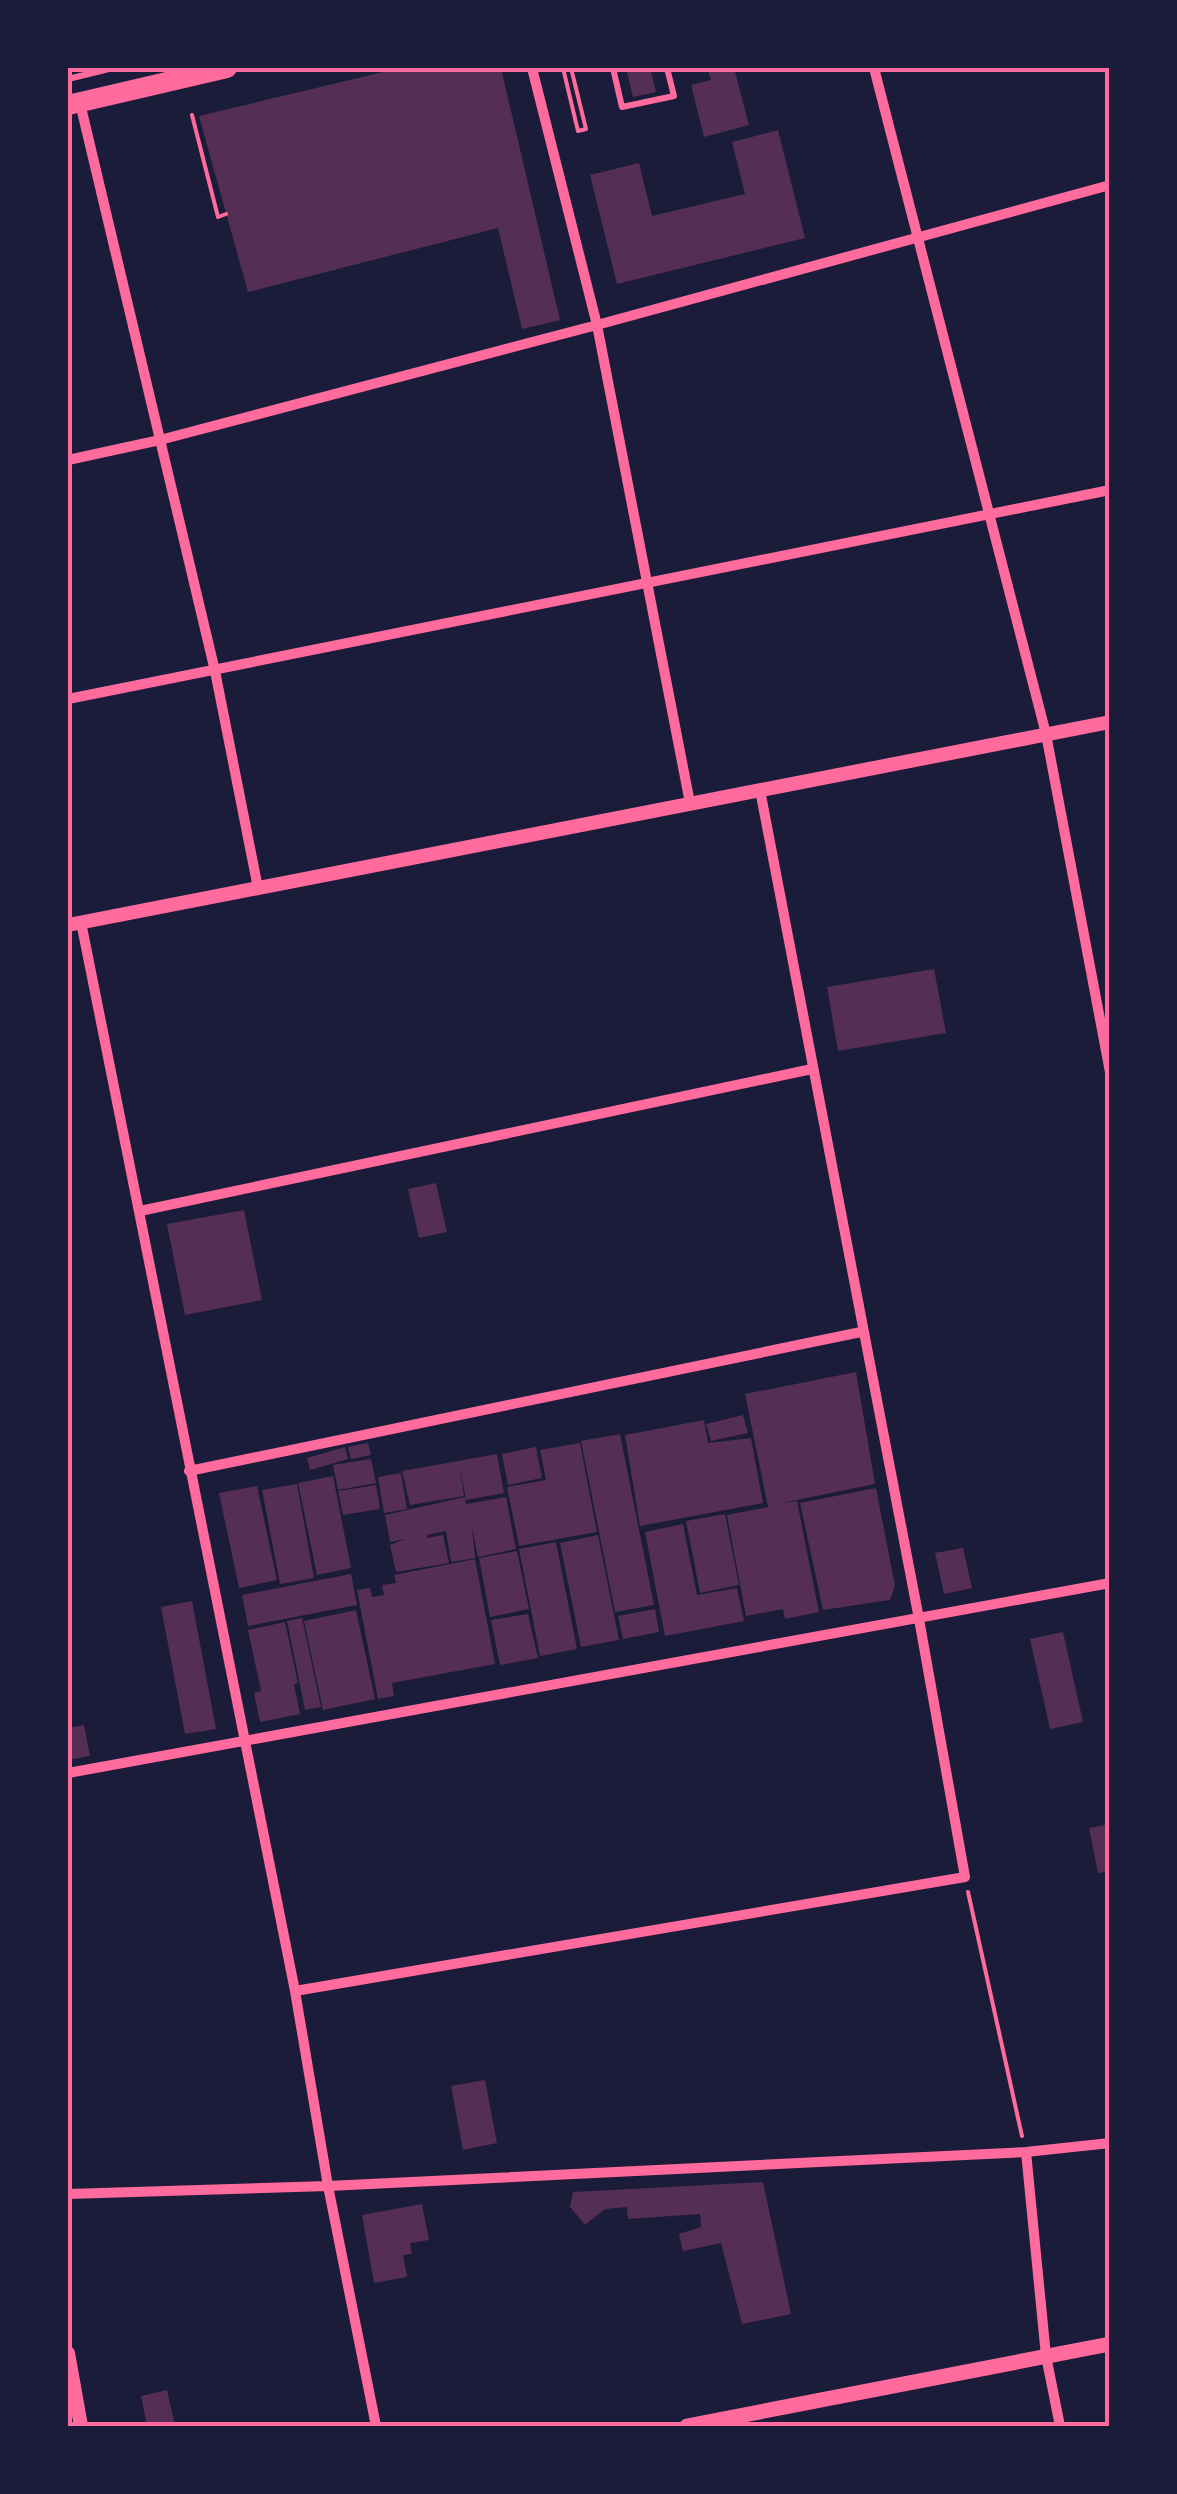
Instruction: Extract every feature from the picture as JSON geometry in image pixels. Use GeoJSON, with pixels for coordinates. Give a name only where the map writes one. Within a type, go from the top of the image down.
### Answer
{"type":"FeatureCollection","features":[{"type":"Feature","properties":{"kind":"highway"},"geometry":{"type":"LineString","coordinates":[[74,104],[227,68]]}},
{"type":"Feature","properties":{"kind":"main road"},"geometry":{"type":"LineString","coordinates":[[687,2426],[1110,2344]]}},
{"type":"Feature","properties":{"kind":"street"},"geometry":{"type":"LineString","coordinates":[[532,68],[596,325],[690,804]]}},
{"type":"Feature","properties":{"kind":"street"},"geometry":{"type":"LineString","coordinates":[[874,68],[1046,734],[1110,1072]]}},
{"type":"Feature","properties":{"kind":"street"},"geometry":{"type":"LineString","coordinates":[[74,104],[215,671],[258,888]]}},
{"type":"Feature","properties":{"kind":"street"},"geometry":{"type":"LineString","coordinates":[[68,460],[160,440],[596,325],[1110,185]]}},
{"type":"Feature","properties":{"kind":"street"},"geometry":{"type":"LineString","coordinates":[[68,699],[1110,490]]}},
{"type":"Feature","properties":{"kind":"street"},"geometry":{"type":"LineString","coordinates":[[376,2426],[328,2186],[295,1990],[140,1212],[74,924],[1110,722]]}},
{"type":"Feature","properties":{"kind":"street"},"geometry":{"type":"LineString","coordinates":[[295,1990],[965,1877],[760,790]]}},
{"type":"Feature","properties":{"kind":"street"},"geometry":{"type":"LineString","coordinates":[[140,1212],[812,1070]]}},
{"type":"Feature","properties":{"kind":"street"},"geometry":{"type":"LineString","coordinates":[[189,1471],[862,1332]]}},
{"type":"Feature","properties":{"kind":"street"},"geometry":{"type":"LineString","coordinates":[[68,1773],[1110,1583]]}},
{"type":"Feature","properties":{"kind":"street"},"geometry":{"type":"LineString","coordinates":[[68,2194],[328,2186],[1026,2152],[1110,2143]]}},
{"type":"Feature","properties":{"kind":"street"},"geometry":{"type":"LineString","coordinates":[[1026,2152],[1046,2356],[1060,2426]]}},
{"type":"Feature","properties":{"kind":"street"},"geometry":{"type":"LineString","coordinates":[[68,2353],[71,2395],[81,2426]]}},
{"type":"Feature","properties":{"kind":"lane"},"geometry":{"type":"LineString","coordinates":[[68,78],[113,68]]}},
{"type":"Feature","properties":{"kind":"lane"},"geometry":{"type":"LineString","coordinates":[[612,68],[622,108],[674,96],[667,68]]}},
{"type":"Feature","properties":{"kind":"path"},"geometry":{"type":"LineString","coordinates":[[563,68],[578,131],[586,129],[571,68]]}},
{"type":"Feature","properties":{"kind":"path"},"geometry":{"type":"LineString","coordinates":[[192,115],[218,217],[226,214]]}},
{"type":"Feature","properties":{"kind":"path"},"geometry":{"type":"LineString","coordinates":[[965,1877],[1026,2152]]}},
{"type":"Feature","properties":{"kind":"building"},"geometry":{"type":"Polygon","coordinates":[[[400,68],[501,68],[560,320],[522,329],[498,228],[248,292],[199,116],[400,68]]]}},
{"type":"Feature","properties":{"kind":"building"},"geometry":{"type":"Polygon","coordinates":[[[626,68],[650,68],[656,92],[633,97],[626,68]]]}},
{"type":"Feature","properties":{"kind":"building"},"geometry":{"type":"Polygon","coordinates":[[[707,68],[734,68],[749,125],[704,137],[691,85],[711,80],[707,68]]]}},
{"type":"Feature","properties":{"kind":"building"},"geometry":{"type":"Polygon","coordinates":[[[778,130],[805,238],[617,284],[590,175],[639,163],[652,216],[745,194],[732,142],[778,130]]]}},
{"type":"Feature","properties":{"kind":"building"},"geometry":{"type":"Polygon","coordinates":[[[934,969],[946,1033],[838,1051],[827,987],[934,969]]]}},
{"type":"Feature","properties":{"kind":"building"},"geometry":{"type":"Polygon","coordinates":[[[436,1183],[447,1232],[419,1238],[408,1189],[436,1183]]]}},
{"type":"Feature","properties":{"kind":"building"},"geometry":{"type":"Polygon","coordinates":[[[244,1210],[262,1300],[185,1315],[167,1224],[244,1210]]]}},
{"type":"Feature","properties":{"kind":"building"},"geometry":{"type":"Polygon","coordinates":[[[856,1372],[875,1484],[782,1503],[797,1501],[819,1612],[785,1619],[783,1609],[746,1616],[727,1515],[768,1507],[745,1394],[856,1372]]]}},
{"type":"Feature","properties":{"kind":"building"},"geometry":{"type":"Polygon","coordinates":[[[743,1415],[748,1433],[711,1441],[706,1424],[743,1415]]]}},
{"type":"Feature","properties":{"kind":"building"},"geometry":{"type":"Polygon","coordinates":[[[704,1420],[708,1443],[751,1438],[763,1503],[640,1526],[625,1435],[704,1420]]]}},
{"type":"Feature","properties":{"kind":"building"},"geometry":{"type":"Polygon","coordinates":[[[620,1434],[654,1605],[615,1612],[581,1441],[620,1434]]]}},
{"type":"Feature","properties":{"kind":"building"},"geometry":{"type":"Polygon","coordinates":[[[368,1443],[371,1455],[351,1459],[348,1447],[368,1443]]]}},
{"type":"Feature","properties":{"kind":"building"},"geometry":{"type":"Polygon","coordinates":[[[580,1443],[597,1532],[519,1546],[507,1487],[546,1480],[540,1450],[580,1443]]]}},
{"type":"Feature","properties":{"kind":"building"},"geometry":{"type":"Polygon","coordinates":[[[345,1447],[348,1459],[310,1470],[307,1458],[345,1447]]]}},
{"type":"Feature","properties":{"kind":"building"},"geometry":{"type":"Polygon","coordinates":[[[536,1447],[542,1478],[508,1485],[502,1454],[536,1447]]]}},
{"type":"Feature","properties":{"kind":"building"},"geometry":{"type":"Polygon","coordinates":[[[497,1454],[504,1493],[466,1500],[460,1467],[464,1496],[410,1505],[402,1471],[497,1454]]]}},
{"type":"Feature","properties":{"kind":"building"},"geometry":{"type":"Polygon","coordinates":[[[371,1459],[376,1483],[338,1490],[333,1465],[371,1459]]]}},
{"type":"Feature","properties":{"kind":"building"},"geometry":{"type":"Polygon","coordinates":[[[401,1473],[407,1509],[384,1513],[378,1477],[401,1473]]]}},
{"type":"Feature","properties":{"kind":"building"},"geometry":{"type":"Polygon","coordinates":[[[333,1476],[351,1568],[317,1575],[298,1483],[333,1476]]]}},
{"type":"Feature","properties":{"kind":"building"},"geometry":{"type":"Polygon","coordinates":[[[297,1484],[314,1578],[280,1584],[262,1490],[297,1484]]]}},
{"type":"Feature","properties":{"kind":"building"},"geometry":{"type":"Polygon","coordinates":[[[376,1485],[380,1509],[343,1515],[338,1491],[376,1485]]]}},
{"type":"Feature","properties":{"kind":"building"},"geometry":{"type":"Polygon","coordinates":[[[257,1486],[277,1580],[239,1588],[219,1493],[257,1486]]]}},
{"type":"Feature","properties":{"kind":"building"},"geometry":{"type":"Polygon","coordinates":[[[876,1488],[895,1586],[890,1600],[823,1610],[800,1503],[876,1488]]]}},
{"type":"Feature","properties":{"kind":"building"},"geometry":{"type":"Polygon","coordinates":[[[465,1497],[466,1504],[506,1497],[516,1549],[478,1557],[472,1528],[475,1558],[451,1562],[446,1531],[427,1538],[443,1535],[449,1563],[396,1572],[390,1545],[405,1539],[390,1542],[385,1515],[465,1497]]]}},
{"type":"Feature","properties":{"kind":"building"},"geometry":{"type":"Polygon","coordinates":[[[725,1514],[739,1585],[700,1593],[686,1521],[725,1514]]]}},
{"type":"Feature","properties":{"kind":"building"},"geometry":{"type":"Polygon","coordinates":[[[683,1524],[697,1595],[737,1588],[744,1621],[665,1636],[645,1532],[683,1524]]]}},
{"type":"Feature","properties":{"kind":"building"},"geometry":{"type":"Polygon","coordinates":[[[598,1535],[619,1640],[581,1647],[560,1543],[598,1535]]]}},
{"type":"Feature","properties":{"kind":"building"},"geometry":{"type":"Polygon","coordinates":[[[556,1542],[577,1649],[540,1656],[519,1549],[556,1542]]]}},
{"type":"Feature","properties":{"kind":"building"},"geometry":{"type":"Polygon","coordinates":[[[963,1548],[972,1588],[944,1594],[935,1553],[963,1548]]]}},
{"type":"Feature","properties":{"kind":"building"},"geometry":{"type":"Polygon","coordinates":[[[517,1551],[529,1609],[490,1617],[479,1558],[517,1551]]]}},
{"type":"Feature","properties":{"kind":"building"},"geometry":{"type":"Polygon","coordinates":[[[475,1559],[495,1664],[392,1683],[394,1696],[378,1699],[357,1590],[370,1588],[372,1597],[384,1595],[382,1585],[396,1583],[394,1575],[475,1559]]]}},
{"type":"Feature","properties":{"kind":"building"},"geometry":{"type":"Polygon","coordinates":[[[351,1574],[357,1605],[248,1626],[242,1595],[351,1574]]]}},
{"type":"Feature","properties":{"kind":"building"},"geometry":{"type":"Polygon","coordinates":[[[192,1601],[216,1729],[185,1734],[161,1607],[192,1601]]]}},
{"type":"Feature","properties":{"kind":"building"},"geometry":{"type":"Polygon","coordinates":[[[655,1609],[659,1632],[623,1639],[618,1616],[655,1609]]]}},
{"type":"Feature","properties":{"kind":"building"},"geometry":{"type":"Polygon","coordinates":[[[356,1610],[375,1699],[323,1710],[304,1621],[356,1610]]]}},
{"type":"Feature","properties":{"kind":"building"},"geometry":{"type":"Polygon","coordinates":[[[528,1614],[538,1658],[500,1665],[491,1620],[528,1614]]]}},
{"type":"Feature","properties":{"kind":"building"},"geometry":{"type":"Polygon","coordinates":[[[302,1618],[321,1707],[305,1710],[287,1621],[302,1618]]]}},
{"type":"Feature","properties":{"kind":"building"},"geometry":{"type":"Polygon","coordinates":[[[285,1622],[298,1683],[294,1684],[300,1714],[260,1722],[254,1693],[261,1691],[248,1630],[285,1622]]]}},
{"type":"Feature","properties":{"kind":"building"},"geometry":{"type":"Polygon","coordinates":[[[1063,1632],[1083,1722],[1050,1729],[1030,1639],[1063,1632]]]}},
{"type":"Feature","properties":{"kind":"building"},"geometry":{"type":"Polygon","coordinates":[[[84,1725],[90,1756],[68,1760],[68,1728],[84,1725]]]}},
{"type":"Feature","properties":{"kind":"building"},"geometry":{"type":"Polygon","coordinates":[[[1110,1824],[1110,1871],[1098,1873],[1089,1828],[1110,1824]]]}},
{"type":"Feature","properties":{"kind":"building"},"geometry":{"type":"Polygon","coordinates":[[[485,2080],[497,2143],[463,2150],[451,2086],[485,2080]]]}},
{"type":"Feature","properties":{"kind":"building"},"geometry":{"type":"Polygon","coordinates":[[[763,2182],[791,2314],[742,2324],[721,2243],[683,2251],[679,2234],[701,2227],[700,2214],[628,2219],[627,2207],[605,2209],[585,2225],[570,2207],[573,2192],[763,2182]]]}},
{"type":"Feature","properties":{"kind":"building"},"geometry":{"type":"Polygon","coordinates":[[[422,2204],[429,2240],[410,2243],[412,2254],[403,2255],[407,2277],[374,2283],[362,2215],[422,2204]]]}},
{"type":"Feature","properties":{"kind":"building"},"geometry":{"type":"Polygon","coordinates":[[[167,2390],[175,2426],[147,2426],[141,2396],[167,2390]]]}}]}
